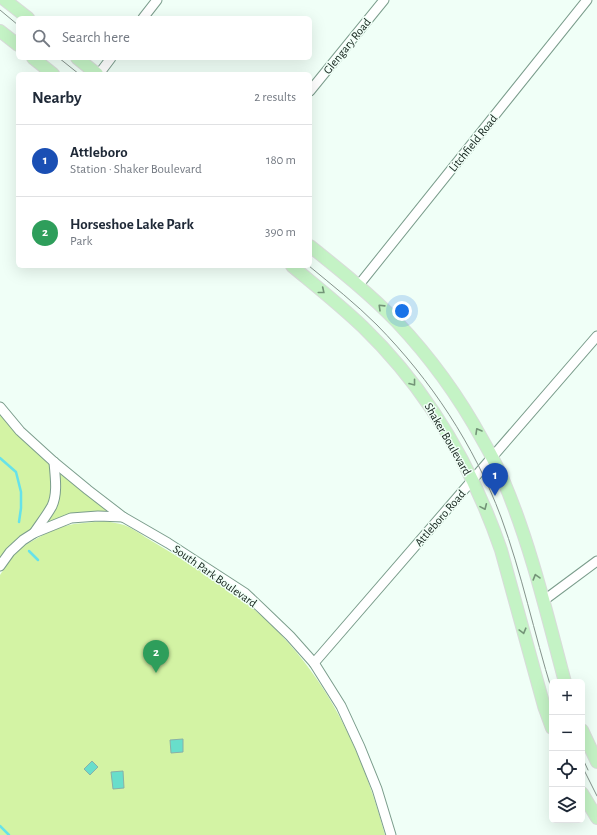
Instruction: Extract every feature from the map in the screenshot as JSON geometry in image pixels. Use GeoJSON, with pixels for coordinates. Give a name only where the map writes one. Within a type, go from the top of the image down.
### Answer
{"type":"FeatureCollection","features":[{"type":"Feature","properties":{"kind":"main road"},"geometry":{"type":"LineString","coordinates":[[5,0],[25,16]]}},
{"type":"Feature","properties":{"kind":"main road"},"geometry":{"type":"LineString","coordinates":[[0,31],[16,43]]}},
{"type":"Feature","properties":{"kind":"main road"},"geometry":{"type":"LineString","coordinates":[[36,60],[51,72]]}},
{"type":"Feature","properties":{"kind":"main road"},"geometry":{"type":"LineString","coordinates":[[80,60],[96,72]]}},
{"type":"Feature","properties":{"kind":"main road"},"geometry":{"type":"LineString","coordinates":[[312,248],[358,286],[397,322],[436,368],[461,403],[493,457],[523,530],[564,679]]}},
{"type":"Feature","properties":{"kind":"main road","name":"Shaker Boulevard"},"geometry":{"type":"LineString","coordinates":[[294,268],[352,316],[377,341],[425,398],[454,445],[488,516],[500,550],[549,719]]}},
{"type":"Feature","properties":{"kind":"main road"},"geometry":{"type":"LineString","coordinates":[[585,736],[597,762]]}},
{"type":"Feature","properties":{"kind":"main road"},"geometry":{"type":"LineString","coordinates":[[585,798],[597,818]]}},
{"type":"Feature","properties":{"kind":"street"},"geometry":{"type":"LineString","coordinates":[[145,16],[157,0]]}},
{"type":"Feature","properties":{"kind":"street","name":"Glengary Road"},"geometry":{"type":"LineString","coordinates":[[312,89],[384,0]]}},
{"type":"Feature","properties":{"kind":"street","name":"Litchfield Road"},"geometry":{"type":"LineString","coordinates":[[358,286],[587,0]]}},
{"type":"Feature","properties":{"kind":"street"},"geometry":{"type":"LineString","coordinates":[[100,72],[109,60]]}},
{"type":"Feature","properties":{"kind":"street","name":"Attleboro Road"},"geometry":{"type":"LineString","coordinates":[[314,663],[597,336]]}},
{"type":"Feature","properties":{"kind":"street","name":"South Park Boulevard"},"geometry":{"type":"LineString","coordinates":[[0,407],[20,430],[54,462],[88,490],[123,516],[168,543],[244,593],[287,633],[314,663],[341,706],[377,789],[391,835]]}},
{"type":"Feature","properties":{"kind":"street"},"geometry":{"type":"LineString","coordinates":[[34,533],[52,506],[56,484],[54,462]]}},
{"type":"Feature","properties":{"kind":"street"},"geometry":{"type":"LineString","coordinates":[[0,566],[10,552],[23,540],[34,533],[71,518],[123,516]]}},
{"type":"Feature","properties":{"kind":"street"},"geometry":{"type":"LineString","coordinates":[[543,601],[597,562]]}},
{"type":"Feature","properties":{"kind":"green space"},"geometry":{"type":"Polygon","coordinates":[[[0,407],[21,431],[123,517],[71,518],[34,533],[0,566],[0,407]]]}},
{"type":"Feature","properties":{"kind":"green space"},"geometry":{"type":"Polygon","coordinates":[[[104,521],[122,524],[133,529],[223,586],[244,601],[271,625],[295,650],[316,678],[334,706],[350,737],[375,801],[385,835],[0,835],[0,575],[18,549],[56,528],[74,524],[104,521]]]}},
{"type":"Feature","properties":{"kind":"building"},"geometry":{"type":"Polygon","coordinates":[[[183,739],[183,752],[171,753],[170,740],[183,739]]]}},
{"type":"Feature","properties":{"kind":"building"},"geometry":{"type":"Polygon","coordinates":[[[92,761],[98,767],[90,775],[84,769],[92,761]]]}},
{"type":"Feature","properties":{"kind":"building"},"geometry":{"type":"Polygon","coordinates":[[[123,771],[124,788],[113,789],[111,772],[123,771]]]}},
{"type":"Feature","properties":{"kind":"waterway"},"geometry":{"type":"LineString","coordinates":[[0,458],[16,472],[21,492],[19,522]]}},
{"type":"Feature","properties":{"kind":"waterway"},"geometry":{"type":"LineString","coordinates":[[29,551],[38,560]]}},
{"type":"Feature","properties":{"kind":"waterway"},"geometry":{"type":"LineString","coordinates":[[0,826],[9,835]]}},
{"type":"Feature","properties":{"kind":"tram line"},"geometry":{"type":"LineString","coordinates":[[0,10],[16,23]]}},
{"type":"Feature","properties":{"kind":"tram line"},"geometry":{"type":"LineString","coordinates":[[62,60],[76,72]]}},
{"type":"Feature","properties":{"kind":"tram line"},"geometry":{"type":"LineString","coordinates":[[311,268],[361,310],[397,346],[433,391],[464,439],[478,464],[501,517],[515,560],[549,680]]}},
{"type":"Feature","properties":{"kind":"tram line"},"geometry":{"type":"LineString","coordinates":[[585,764],[588,770]]}},
{"type":"Feature","properties":{"kind":"tram line"},"geometry":{"type":"LineString","coordinates":[[585,772],[597,796]]}},
{"type":"Feature","properties":{"kind":"place","name":"Attleboro"},"geometry":{"type":"Point","coordinates":[495,496]}},
{"type":"Feature","properties":{"kind":"place","name":"Horseshoe Lake Park"},"geometry":{"type":"Point","coordinates":[156,673]}}]}
